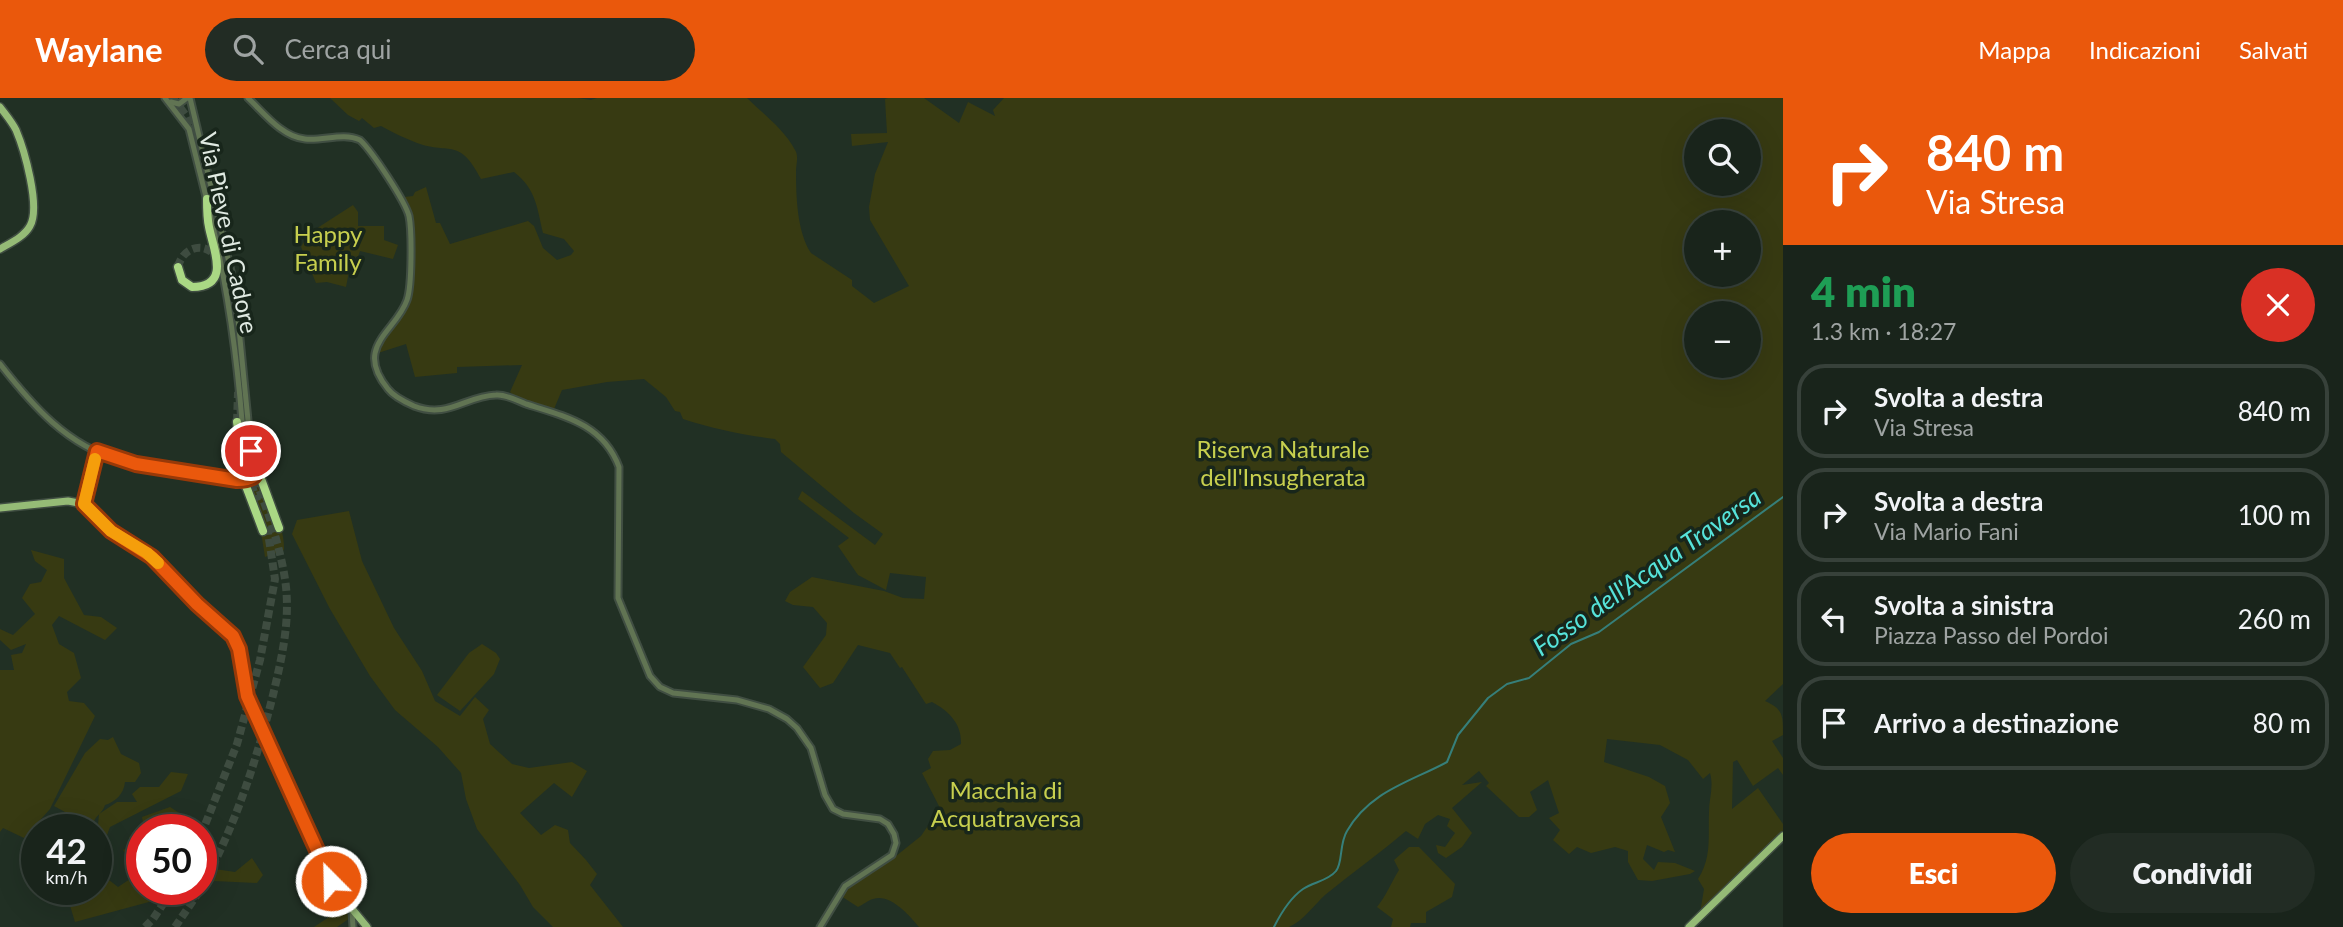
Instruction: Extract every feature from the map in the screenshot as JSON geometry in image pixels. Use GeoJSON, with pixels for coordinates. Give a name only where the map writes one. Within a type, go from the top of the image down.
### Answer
{"type":"FeatureCollection","features":[{"type":"Feature","properties":{"kind":"highway"},"geometry":{"type":"LineString","coordinates":[[177,267],[180,278],[191,287],[206,285],[216,274],[217,264],[208,226],[207,199]]}},
{"type":"Feature","properties":{"kind":"highway"},"geometry":{"type":"LineString","coordinates":[[237,422],[239,436],[244,445]]}},
{"type":"Feature","properties":{"kind":"highway"},"geometry":{"type":"LineString","coordinates":[[257,468],[279,528]]}},
{"type":"Feature","properties":{"kind":"highway"},"geometry":{"type":"LineString","coordinates":[[233,477],[246,486],[263,531]]}},
{"type":"Feature","properties":{"kind":"main road"},"geometry":{"type":"LineString","coordinates":[[0,249],[28,229],[35,209],[19,140],[2,111]]}},
{"type":"Feature","properties":{"kind":"main road"},"geometry":{"type":"LineString","coordinates":[[0,508],[68,500],[84,504],[111,531],[152,557],[197,604],[233,636],[239,649],[245,690],[253,712],[334,887],[366,927]]}},
{"type":"Feature","properties":{"kind":"main road"},"geometry":{"type":"LineString","coordinates":[[1689,927],[1783,836]]}},
{"type":"Feature","properties":{"kind":"street","name":"Via Pieve di Cadore"},"geometry":{"type":"LineString","coordinates":[[166,98],[178,104],[188,98],[233,275],[251,451],[257,468]]}},
{"type":"Feature","properties":{"kind":"street","name":"Via Pieve di Cadore"},"geometry":{"type":"LineString","coordinates":[[166,98],[188,128],[230,305],[244,445],[240,466]]}},
{"type":"Feature","properties":{"kind":"street"},"geometry":{"type":"LineString","coordinates":[[247,98],[280,127],[296,137],[310,139],[348,136],[358,139],[365,145],[399,196],[409,219],[409,290],[406,304],[383,334],[376,350],[376,365],[387,388],[407,403],[433,411],[500,395],[560,413],[592,431],[611,451],[619,467],[618,596],[650,676],[660,687],[673,693],[734,699],[766,708],[787,719],[811,748],[826,797],[833,809],[843,814],[880,819],[892,829],[896,842],[892,855],[845,886],[820,927]]}},
{"type":"Feature","properties":{"kind":"street"},"geometry":{"type":"LineString","coordinates":[[0,364],[50,422],[97,451],[136,464],[218,476],[251,479],[257,468],[248,464],[240,466],[233,477]]}},
{"type":"Feature","properties":{"kind":"street"},"geometry":{"type":"LineString","coordinates":[[84,504],[97,451]]}},
{"type":"Feature","properties":{"kind":"street"},"geometry":{"type":"LineString","coordinates":[[352,911],[353,927]]}},
{"type":"Feature","properties":{"kind":"green space","name":"Riserva Naturale dell'Insugherata"},"geometry":{"type":"Polygon","coordinates":[[[330,98],[747,98],[779,129],[796,152],[798,214],[811,253],[852,280],[852,286],[874,303],[909,286],[870,220],[869,207],[875,174],[888,142],[852,146],[851,134],[887,133],[885,99],[888,98],[924,98],[959,123],[968,102],[995,116],[993,110],[1004,98],[1783,98],[1783,684],[1765,701],[1779,710],[1782,718],[1783,735],[1772,741],[1783,758],[1783,775],[1778,768],[1753,786],[1737,760],[1733,762],[1732,809],[1758,788],[1783,824],[1783,831],[1700,913],[1704,889],[1698,879],[1708,847],[1710,773],[1703,779],[1688,760],[1660,745],[1607,739],[1604,762],[1649,777],[1665,786],[1670,803],[1661,817],[1675,852],[1664,852],[1647,845],[1643,859],[1654,870],[1658,862],[1675,863],[1695,871],[1652,881],[1638,880],[1628,862],[1628,851],[1615,847],[1591,853],[1577,847],[1569,854],[1553,840],[1560,830],[1549,818],[1559,813],[1548,780],[1530,792],[1537,810],[1529,817],[1519,817],[1486,786],[1489,783],[1479,771],[1462,785],[1482,782],[1452,808],[1472,833],[1462,847],[1446,858],[1438,853],[1436,845],[1445,847],[1455,833],[1447,826],[1450,819],[1438,815],[1425,824],[1418,839],[1406,831],[1289,927],[919,927],[899,906],[886,899],[869,900],[858,907],[841,896],[845,889],[896,856],[921,836],[940,808],[922,773],[931,768],[928,759],[933,751],[950,750],[961,744],[961,737],[953,719],[932,702],[926,704],[890,653],[858,645],[833,683],[820,688],[803,667],[826,635],[827,623],[813,607],[793,605],[785,601],[790,592],[812,577],[884,591],[903,598],[924,599],[926,577],[890,573],[886,590],[858,575],[838,546],[849,538],[798,499],[802,491],[875,545],[883,534],[781,452],[780,444],[775,439],[683,419],[666,397],[644,379],[562,390],[554,409],[514,396],[510,392],[522,365],[457,367],[457,373],[415,377],[406,344],[378,353],[384,338],[404,312],[411,297],[411,213],[404,197],[413,196],[415,192],[426,187],[436,223],[440,223],[450,244],[528,221],[534,226],[543,248],[557,260],[571,255],[574,251],[564,239],[543,233],[531,192],[514,172],[481,179],[460,152],[417,143],[381,126],[374,128],[362,118],[359,121],[348,115],[330,98]]]}},
{"type":"Feature","properties":{"kind":"green space","name":"Happy Family"},"geometry":{"type":"Polygon","coordinates":[[[353,205],[358,212],[358,226],[384,226],[384,240],[398,245],[393,259],[360,251],[358,257],[352,256],[346,287],[327,282],[316,283],[301,247],[308,234],[353,205]]]}},
{"type":"Feature","properties":{"kind":"green space"},"geometry":{"type":"Polygon","coordinates":[[[257,477],[275,512],[284,540],[284,550],[265,557],[261,532],[246,483],[257,477]]]}},
{"type":"Feature","properties":{"kind":"green space"},"geometry":{"type":"Polygon","coordinates":[[[349,511],[362,561],[394,628],[422,671],[435,701],[460,716],[475,697],[489,710],[483,719],[490,744],[512,764],[529,768],[572,762],[587,771],[572,797],[554,783],[520,813],[541,835],[555,825],[568,830],[570,843],[597,874],[590,885],[623,927],[553,927],[533,907],[520,885],[477,829],[466,799],[461,773],[438,747],[395,710],[370,676],[330,609],[292,534],[297,520],[349,511]]]}},
{"type":"Feature","properties":{"kind":"green space"},"geometry":{"type":"Polygon","coordinates":[[[31,550],[64,559],[64,578],[84,615],[101,617],[117,628],[105,640],[59,616],[52,625],[59,644],[74,653],[81,678],[67,692],[69,701],[84,703],[95,716],[50,809],[46,814],[21,814],[21,837],[3,828],[0,832],[0,670],[14,670],[11,655],[22,653],[26,644],[11,650],[0,640],[0,629],[13,635],[35,614],[22,598],[30,584],[41,582],[47,570],[35,561],[31,550]]]}},
{"type":"Feature","properties":{"kind":"green space"},"geometry":{"type":"Polygon","coordinates":[[[482,644],[500,659],[494,674],[460,711],[437,695],[469,653],[482,644]]]}},
{"type":"Feature","properties":{"kind":"green space"},"geometry":{"type":"Polygon","coordinates":[[[113,737],[121,754],[139,763],[141,773],[135,782],[125,782],[118,797],[99,814],[66,814],[54,806],[85,753],[100,739],[108,740],[113,737]]]}},
{"type":"Feature","properties":{"kind":"green space"},"geometry":{"type":"Polygon","coordinates":[[[171,772],[188,774],[181,791],[136,814],[126,814],[126,819],[112,826],[112,814],[99,814],[117,802],[137,802],[132,794],[140,787],[159,787],[171,772]]]}},
{"type":"Feature","properties":{"kind":"green space"},"geometry":{"type":"Polygon","coordinates":[[[170,807],[181,814],[150,814],[170,807]]]}},
{"type":"Feature","properties":{"kind":"green space"},"geometry":{"type":"Polygon","coordinates":[[[1409,847],[1419,847],[1455,884],[1452,897],[1426,912],[1426,923],[1411,923],[1410,927],[1391,927],[1393,919],[1377,907],[1399,870],[1394,860],[1409,847]]]}},
{"type":"Feature","properties":{"kind":"green space"},"geometry":{"type":"Polygon","coordinates":[[[252,858],[263,875],[257,883],[217,881],[217,869],[235,872],[252,858]]]}},
{"type":"Feature","properties":{"kind":"green space"},"geometry":{"type":"Polygon","coordinates":[[[112,882],[118,887],[126,882],[126,905],[138,905],[75,922],[70,905],[112,905],[112,882]]]}},
{"type":"Feature","properties":{"kind":"green space"},"geometry":{"type":"Polygon","coordinates":[[[331,887],[350,918],[337,927],[314,927],[329,917],[317,895],[331,887]]]}},
{"type":"Feature","properties":{"kind":"waterway","name":"Fosso dell'Acqua Traversa"},"geometry":{"type":"LineString","coordinates":[[1274,927],[1286,906],[1298,893],[1336,871],[1345,836],[1356,817],[1392,789],[1447,762],[1458,735],[1488,698],[1507,684],[1529,678],[1571,644],[1599,632],[1783,497]]}},
{"type":"Feature","properties":{"kind":"tunnel"},"geometry":{"type":"LineString","coordinates":[[173,98],[187,117],[201,151]]}},
{"type":"Feature","properties":{"kind":"tunnel"},"geometry":{"type":"LineString","coordinates":[[178,267],[184,255],[194,248],[206,249],[216,257]]}},
{"type":"Feature","properties":{"kind":"tunnel"},"geometry":{"type":"LineString","coordinates":[[237,422],[238,392]]}},
{"type":"Feature","properties":{"kind":"tunnel"},"geometry":{"type":"LineString","coordinates":[[217,857],[252,769],[273,695],[286,623],[285,579],[249,446]]}},
{"type":"Feature","properties":{"kind":"tunnel"},"geometry":{"type":"LineString","coordinates":[[243,449],[257,501]]}},
{"type":"Feature","properties":{"kind":"tunnel"},"geometry":{"type":"LineString","coordinates":[[209,814],[237,744],[260,660],[275,579],[267,526]]}},
{"type":"Feature","properties":{"kind":"tunnel"},"geometry":{"type":"LineString","coordinates":[[145,927],[162,905]]}},
{"type":"Feature","properties":{"kind":"tunnel"},"geometry":{"type":"LineString","coordinates":[[175,927],[190,905]]}},
{"type":"Feature","properties":{"kind":"slow traffic"},"geometry":{"type":"LineString","coordinates":[[95,459],[84,504],[111,531],[158,563]]}},
{"type":"Feature","properties":{"kind":"route"},"geometry":{"type":"LineString","coordinates":[[251,451],[257,468],[255,475],[250,479],[237,480],[136,464],[97,451],[84,504],[111,531],[152,557],[205,612],[226,628],[237,642],[247,696],[331,881]]}},
{"type":"Feature","properties":{"kind":"park label","name":"Macchia di Acquatraversa"},"geometry":{"type":"Point","coordinates":[1006,805]}}]}
